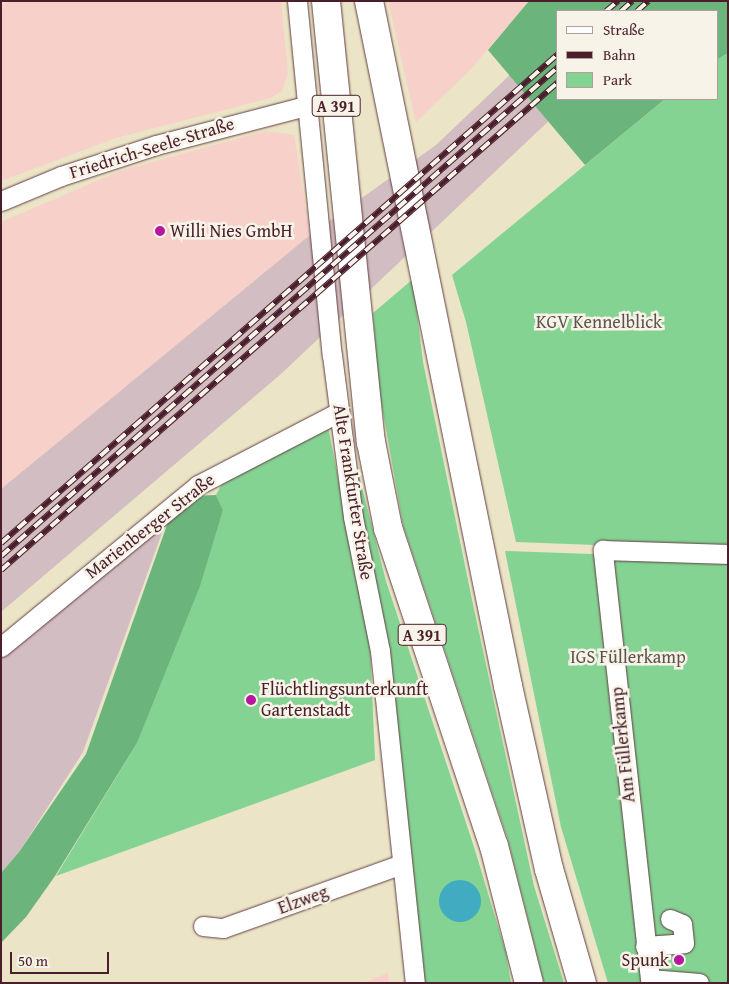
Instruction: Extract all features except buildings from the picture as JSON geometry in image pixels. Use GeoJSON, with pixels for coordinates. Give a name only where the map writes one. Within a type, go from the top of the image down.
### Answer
{"type":"FeatureCollection","features":[{"type":"Feature","properties":{"kind":"highway","name":"A 391"},"geometry":{"type":"LineString","coordinates":[[326,1],[371,442],[388,528],[494,846],[528,983]]}},
{"type":"Feature","properties":{"kind":"highway","name":"A 391"},"geometry":{"type":"LineString","coordinates":[[369,1],[508,686],[558,901],[582,983]]}},
{"type":"Feature","properties":{"kind":"highway"},"geometry":{"type":"LineString","coordinates":[[558,901],[590,983]]}},
{"type":"Feature","properties":{"kind":"street","name":"Alte Frankfurter Straße"},"geometry":{"type":"LineString","coordinates":[[297,1],[306,106],[339,412],[353,517],[380,651],[415,983]]}},
{"type":"Feature","properties":{"kind":"street","name":"Friedrich-Seele-Straße"},"geometry":{"type":"LineString","coordinates":[[1,201],[61,176],[156,144],[306,106]]}},
{"type":"Feature","properties":{"kind":"street","name":"Marienberger Straße"},"geometry":{"type":"LineString","coordinates":[[1,647],[107,556],[198,485],[339,412]]}},
{"type":"Feature","properties":{"kind":"street","name":"Am Füllerkamp"},"geometry":{"type":"LineString","coordinates":[[699,983],[650,979],[603,550],[728,554]]}},
{"type":"Feature","properties":{"kind":"street","name":"Elzweg"},"geometry":{"type":"LineString","coordinates":[[203,926],[223,928],[402,864]]}},
{"type":"Feature","properties":{"kind":"street"},"geometry":{"type":"LineString","coordinates":[[645,946],[684,943],[682,924],[670,919]]}},
{"type":"Feature","properties":{"kind":"shaded area"},"geometry":{"type":"Polygon","coordinates":[[[12,1],[281,1],[288,73],[282,91],[270,98],[116,138],[1,181],[1,5],[12,1]]]}},
{"type":"Feature","properties":{"kind":"shaded area"},"geometry":{"type":"Polygon","coordinates":[[[388,1],[529,1],[470,70],[416,122],[388,1]]]}},
{"type":"Feature","properties":{"kind":"shaded area"},"geometry":{"type":"Polygon","coordinates":[[[556,31],[556,100],[571,100],[281,374],[1,612],[1,489],[310,235],[436,145],[556,31]]]}},
{"type":"Feature","properties":{"kind":"shaded area"},"geometry":{"type":"Polygon","coordinates":[[[265,131],[294,135],[310,235],[1,489],[1,222],[120,171],[265,131]]]}},
{"type":"Feature","properties":{"kind":"shaded area"},"geometry":{"type":"Polygon","coordinates":[[[167,519],[83,752],[19,852],[1,873],[1,655],[167,519]]]}},
{"type":"Feature","properties":{"kind":"shaded area"},"geometry":{"type":"Polygon","coordinates":[[[388,973],[389,983],[363,983],[388,973]]]}},
{"type":"Feature","properties":{"kind":"green space"},"geometry":{"type":"Polygon","coordinates":[[[529,1],[728,1],[728,53],[719,58],[719,10],[556,10],[556,100],[664,100],[585,165],[488,50],[529,1]]]}},
{"type":"Feature","properties":{"kind":"green space","name":"KGV Kennelblick"},"geometry":{"type":"Polygon","coordinates":[[[728,53],[728,550],[516,542],[466,322],[452,275],[664,100],[719,100],[719,58],[728,53]]]}},
{"type":"Feature","properties":{"kind":"green space"},"geometry":{"type":"Polygon","coordinates":[[[413,279],[423,362],[474,609],[534,886],[564,983],[544,983],[508,840],[403,525],[378,384],[373,313],[413,279]]]}},
{"type":"Feature","properties":{"kind":"green space"},"geometry":{"type":"Polygon","coordinates":[[[327,421],[370,643],[375,760],[56,876],[137,743],[223,510],[216,495],[227,474],[327,421]]]}},
{"type":"Feature","properties":{"kind":"green space"},"geometry":{"type":"Polygon","coordinates":[[[353,464],[356,464],[386,581],[475,850],[506,953],[511,983],[423,983],[353,464]]]}},
{"type":"Feature","properties":{"kind":"green space"},"geometry":{"type":"Polygon","coordinates":[[[216,495],[223,510],[200,586],[137,743],[55,876],[26,917],[1,943],[1,873],[19,852],[86,754],[173,508],[191,496],[216,495]]]}},
{"type":"Feature","properties":{"kind":"green space","name":"IGS Füllerkamp"},"geometry":{"type":"Polygon","coordinates":[[[505,551],[728,559],[728,983],[608,983],[561,827],[505,551]]]}},
{"type":"Feature","properties":{"kind":"water"},"geometry":{"type":"Polygon","coordinates":[[[464,880],[472,883],[478,889],[481,901],[478,913],[472,919],[456,922],[448,919],[442,913],[439,897],[442,889],[448,883],[464,880]]]}},
{"type":"Feature","properties":{"kind":"railway"},"geometry":{"type":"LineString","coordinates":[[607,10],[618,1]]}},
{"type":"Feature","properties":{"kind":"railway"},"geometry":{"type":"LineString","coordinates":[[622,10],[632,1]]}},
{"type":"Feature","properties":{"kind":"railway"},"geometry":{"type":"LineString","coordinates":[[638,10],[648,1]]}},
{"type":"Feature","properties":{"kind":"railway"},"geometry":{"type":"LineString","coordinates":[[1,543],[556,56]]}},
{"type":"Feature","properties":{"kind":"railway"},"geometry":{"type":"LineString","coordinates":[[1,556],[556,69]]}},
{"type":"Feature","properties":{"kind":"railway"},"geometry":{"type":"LineString","coordinates":[[1,570],[556,84]]}},
{"type":"Feature","properties":{"kind":"place","name":"Willi Nies GmbH"},"geometry":{"type":"Point","coordinates":[160,231]}},
{"type":"Feature","properties":{"kind":"place","name":"Flüchtlingsunterkunft Gartenstadt"},"geometry":{"type":"Point","coordinates":[251,700]}},
{"type":"Feature","properties":{"kind":"place","name":"Spunk"},"geometry":{"type":"Point","coordinates":[679,960]}}]}
